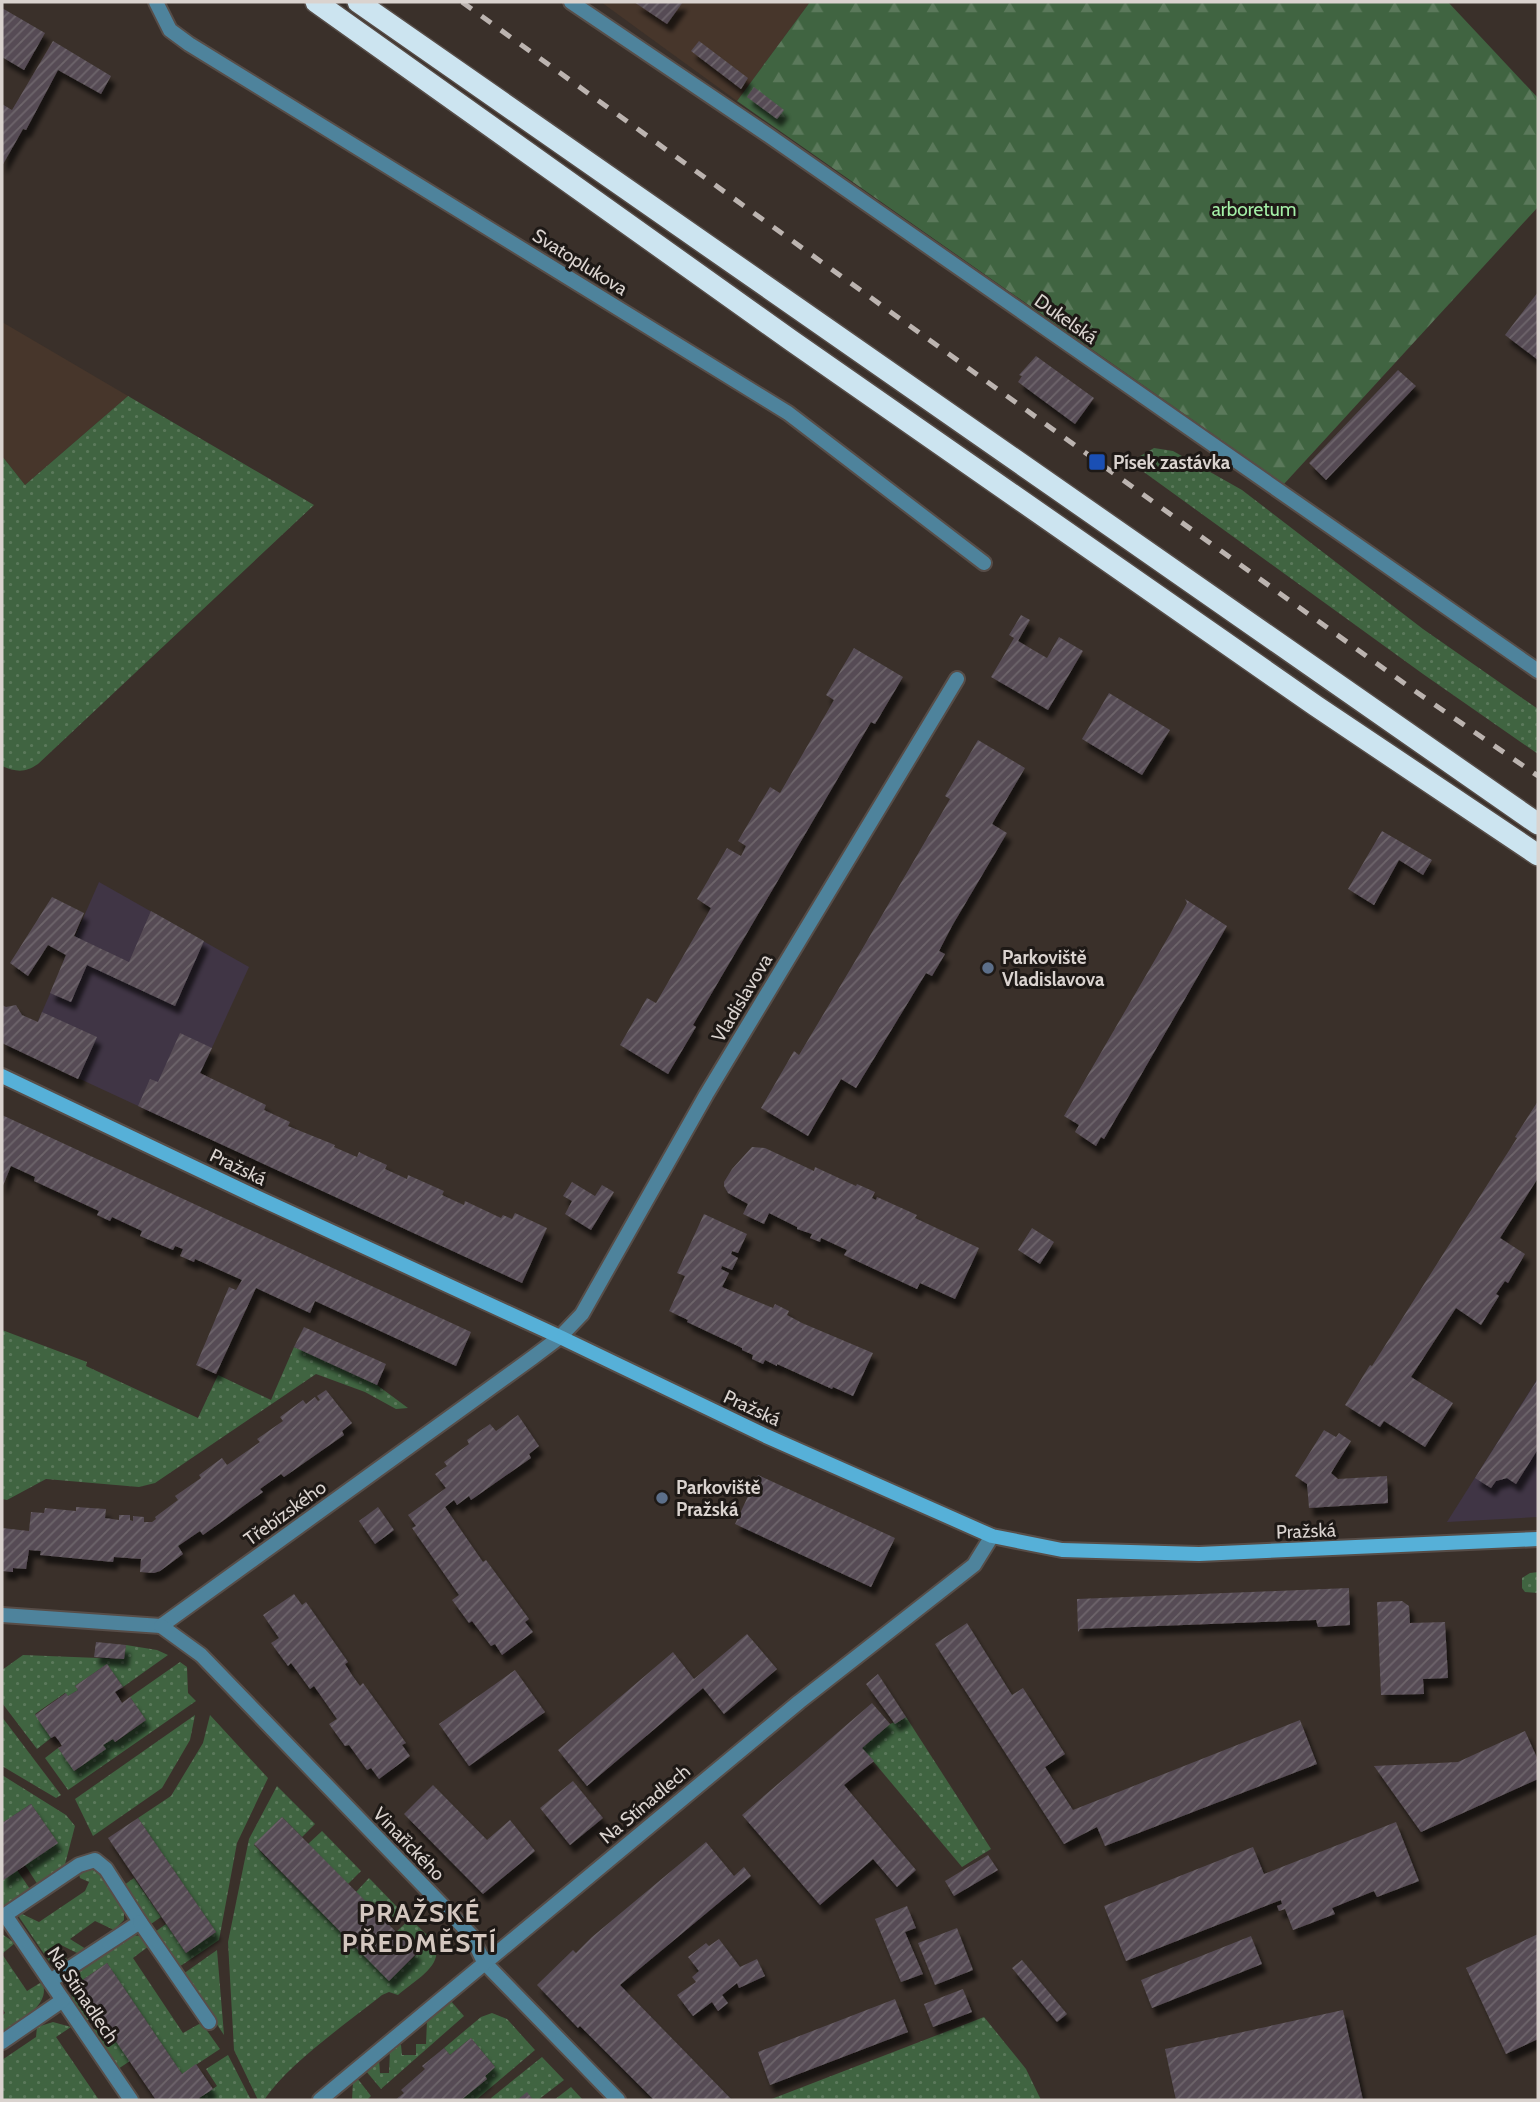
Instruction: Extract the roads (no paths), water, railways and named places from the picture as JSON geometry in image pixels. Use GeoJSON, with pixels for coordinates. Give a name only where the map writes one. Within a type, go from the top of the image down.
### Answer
{"type":"FeatureCollection","features":[{"type":"Feature","properties":{"kind":"highway"},"geometry":{"type":"LineString","coordinates":[[316,2],[815,356],[1316,706],[1538,855]]}},
{"type":"Feature","properties":{"kind":"highway"},"geometry":{"type":"LineString","coordinates":[[358,2],[1538,824]]}},
{"type":"Feature","properties":{"kind":"street","name":"Svatoplukova"},"geometry":{"type":"LineString","coordinates":[[156,2],[170,30],[188,44],[788,413],[984,563]]}},
{"type":"Feature","properties":{"kind":"street","name":"Dukelská"},"geometry":{"type":"LineString","coordinates":[[571,2],[768,135],[1538,671]]}},
{"type":"Feature","properties":{"kind":"street","name":"Vladislavova"},"geometry":{"type":"LineString","coordinates":[[560,1336],[582,1314],[706,1095],[957,679]]}},
{"type":"Feature","properties":{"kind":"street","name":"Pražská"},"geometry":{"type":"LineString","coordinates":[[2,1076],[264,1201],[560,1336],[766,1436],[992,1536],[1062,1550],[1199,1554],[1538,1539]]}},
{"type":"Feature","properties":{"kind":"street","name":"Třebízského"},"geometry":{"type":"LineString","coordinates":[[161,1626],[560,1336]]}},
{"type":"Feature","properties":{"kind":"street","name":"Na Stínadlech"},"geometry":{"type":"LineString","coordinates":[[320,2100],[817,1687],[974,1565],[992,1536]]}},
{"type":"Feature","properties":{"kind":"street"},"geometry":{"type":"LineString","coordinates":[[2,1615],[161,1626]]}},
{"type":"Feature","properties":{"kind":"street","name":"Vinařického"},"geometry":{"type":"LineString","coordinates":[[161,1626],[201,1655],[471,1935],[485,1962],[618,2100]]}},
{"type":"Feature","properties":{"kind":"street"},"geometry":{"type":"LineString","coordinates":[[3,1917],[79,1865],[95,1860],[106,1869],[209,2022]]}},
{"type":"Feature","properties":{"kind":"street","name":"Na Stínadlech"},"geometry":{"type":"LineString","coordinates":[[3,1917],[131,2100]]}},
{"type":"Feature","properties":{"kind":"street"},"geometry":{"type":"LineString","coordinates":[[50,1981],[140,1922]]}},
{"type":"Feature","properties":{"kind":"street"},"geometry":{"type":"LineString","coordinates":[[2,2042],[63,2000]]}},
{"type":"Feature","properties":{"kind":"railway"},"geometry":{"type":"LineString","coordinates":[[462,2],[1412,689],[1538,776]]}},
{"type":"Feature","properties":{"kind":"place","name":"Písek zastávka"},"geometry":{"type":"Point","coordinates":[1097,462]}},
{"type":"Feature","properties":{"kind":"place","name":"Parkoviště Vladislavova"},"geometry":{"type":"Point","coordinates":[988,968]}},
{"type":"Feature","properties":{"kind":"place","name":"Parkoviště Pražská"},"geometry":{"type":"Point","coordinates":[662,1498]}},
{"type":"Feature","properties":{"kind":"district","name":"PRAŽSKÉ PŘEDMĚSTÍ"},"geometry":{"type":"Point","coordinates":[420,1928]}},
{"type":"Feature","properties":{"kind":"park label","name":"arboretum"},"geometry":{"type":"Point","coordinates":[1254,209]}}]}
